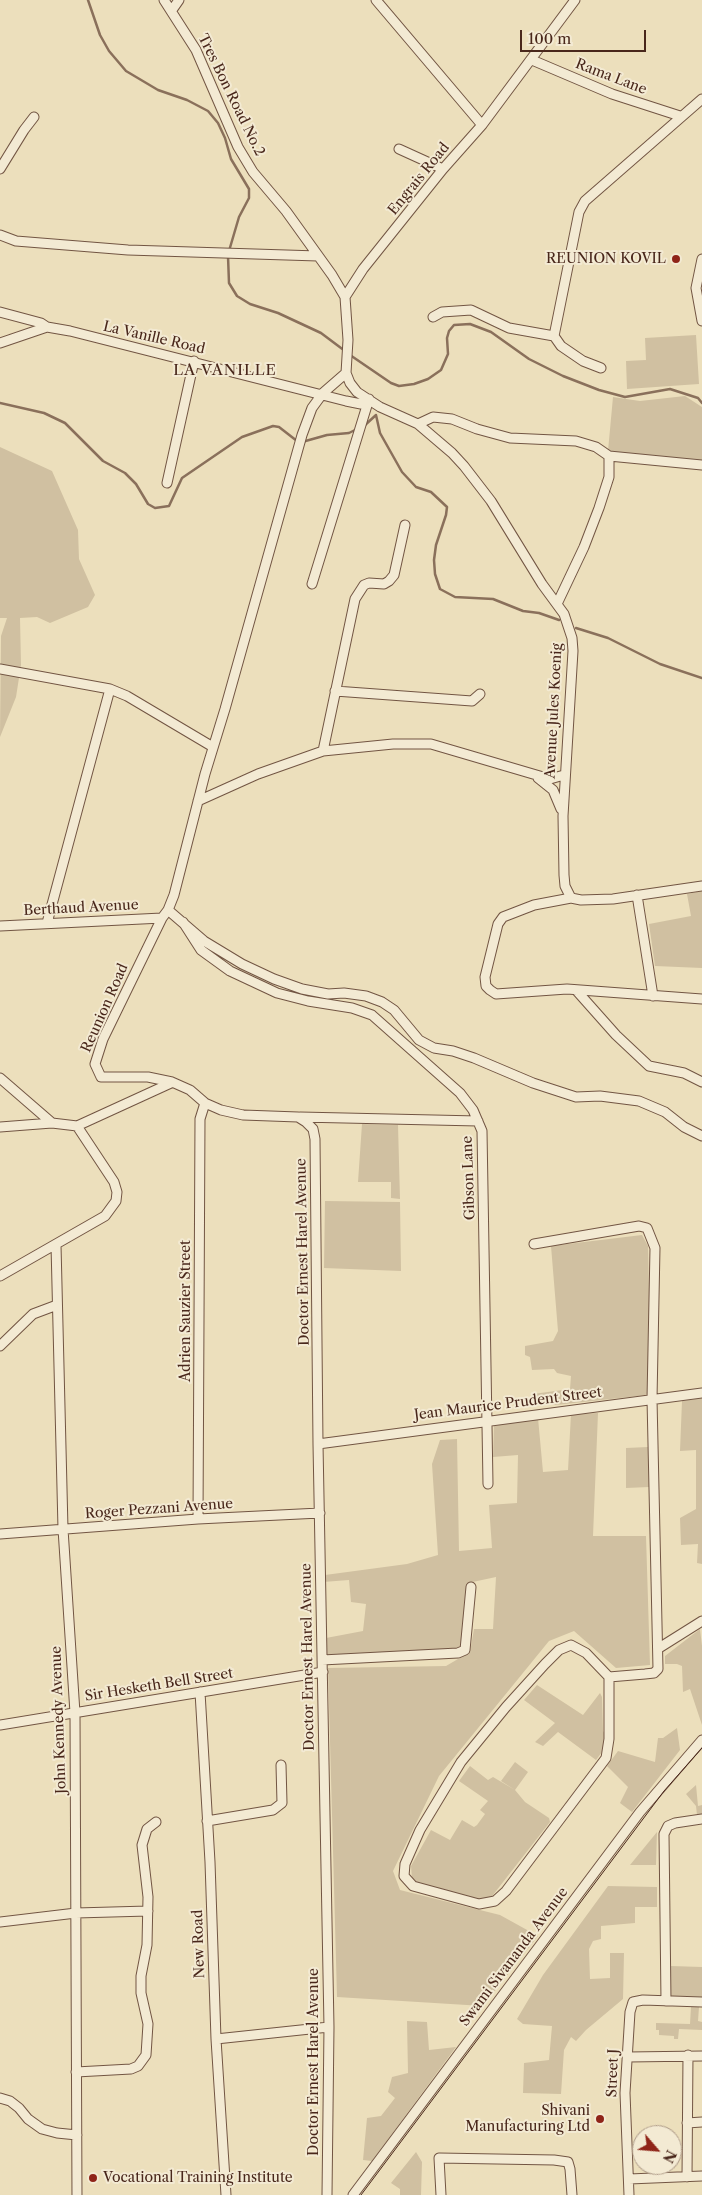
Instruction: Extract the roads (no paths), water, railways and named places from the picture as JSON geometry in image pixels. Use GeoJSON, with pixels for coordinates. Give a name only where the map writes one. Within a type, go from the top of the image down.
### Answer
{"type":"FeatureCollection","features":[{"type":"Feature","properties":{"kind":"street","name":"Tres Bon Road No.2"},"geometry":{"type":"LineString","coordinates":[[164,0],[172,10],[200,58],[238,147],[253,172],[286,211],[345,297]]}},
{"type":"Feature","properties":{"kind":"street"},"geometry":{"type":"LineString","coordinates":[[172,10],[179,0]]}},
{"type":"Feature","properties":{"kind":"street"},"geometry":{"type":"LineString","coordinates":[[376,0],[482,125]]}},
{"type":"Feature","properties":{"kind":"street","name":"Engrais Road"},"geometry":{"type":"LineString","coordinates":[[345,297],[363,269],[443,169],[482,125],[575,0]]}},
{"type":"Feature","properties":{"kind":"street","name":"Rama Lane"},"geometry":{"type":"LineString","coordinates":[[532,60],[612,94],[680,116]]}},
{"type":"Feature","properties":{"kind":"street"},"geometry":{"type":"LineString","coordinates":[[554,336],[579,212],[585,201],[680,116],[702,99]]}},
{"type":"Feature","properties":{"kind":"street"},"geometry":{"type":"LineString","coordinates":[[0,169],[34,117]]}},
{"type":"Feature","properties":{"kind":"street"},"geometry":{"type":"LineString","coordinates":[[399,149],[443,169]]}},
{"type":"Feature","properties":{"kind":"street"},"geometry":{"type":"LineString","coordinates":[[0,236],[16,241],[128,250],[318,256]]}},
{"type":"Feature","properties":{"kind":"street"},"geometry":{"type":"LineString","coordinates":[[702,259],[696,288],[702,321]]}},
{"type":"Feature","properties":{"kind":"street"},"geometry":{"type":"LineString","coordinates":[[162,918],[168,910],[302,435],[312,408],[323,393],[346,369],[348,351],[345,297]]}},
{"type":"Feature","properties":{"kind":"street"},"geometry":{"type":"LineString","coordinates":[[432,317],[442,312],[471,310],[509,328],[554,336],[561,346],[583,361],[601,368]]}},
{"type":"Feature","properties":{"kind":"street","name":"La Vanille Road"},"geometry":{"type":"LineString","coordinates":[[0,312],[41,322],[47,327]]}},
{"type":"Feature","properties":{"kind":"street","name":"La Vanille Road"},"geometry":{"type":"LineString","coordinates":[[0,343],[47,327],[70,331],[362,404],[369,399]]}},
{"type":"Feature","properties":{"kind":"street"},"geometry":{"type":"LineString","coordinates":[[167,483],[194,362]]}},
{"type":"Feature","properties":{"kind":"street","name":"Avenue Jules Koenig"},"geometry":{"type":"LineString","coordinates":[[346,369],[350,383],[358,392],[380,407],[418,424],[452,452],[478,483],[564,614],[572,638],[573,651],[563,816],[564,880],[571,898]]}},
{"type":"Feature","properties":{"kind":"street"},"geometry":{"type":"LineString","coordinates":[[312,584],[369,399]]}},
{"type":"Feature","properties":{"kind":"street"},"geometry":{"type":"LineString","coordinates":[[418,424],[433,417],[452,419],[477,430],[510,438],[576,440],[596,447],[609,456],[702,465]]}},
{"type":"Feature","properties":{"kind":"street"},"geometry":{"type":"LineString","coordinates":[[557,604],[584,547],[610,477],[609,456]]}},
{"type":"Feature","properties":{"kind":"street"},"geometry":{"type":"LineString","coordinates":[[323,751],[355,599],[364,585],[369,583],[384,584],[394,575],[405,525]]}},
{"type":"Feature","properties":{"kind":"street"},"geometry":{"type":"LineString","coordinates":[[0,669],[110,689],[127,696],[214,747]]}},
{"type":"Feature","properties":{"kind":"street"},"geometry":{"type":"LineString","coordinates":[[47,923],[110,689]]}},
{"type":"Feature","properties":{"kind":"street"},"geometry":{"type":"LineString","coordinates":[[335,691],[472,701],[480,694]]}},
{"type":"Feature","properties":{"kind":"street"},"geometry":{"type":"LineString","coordinates":[[198,801],[258,774],[323,751],[393,744],[431,744],[550,780],[564,775]]}},
{"type":"Feature","properties":{"kind":"street"},"geometry":{"type":"LineString","coordinates":[[534,776],[556,795],[563,816]]}},
{"type":"Feature","properties":{"kind":"street"},"geometry":{"type":"LineString","coordinates":[[550,788],[564,785]]}},
{"type":"Feature","properties":{"kind":"street"},"geometry":{"type":"LineString","coordinates":[[702,886],[637,896],[592,900],[571,898],[534,905],[504,917],[498,924],[485,977],[486,986],[496,994],[545,990],[576,990],[702,999]]}},
{"type":"Feature","properties":{"kind":"street"},"geometry":{"type":"LineString","coordinates":[[637,896],[653,996]]}},
{"type":"Feature","properties":{"kind":"street"},"geometry":{"type":"LineString","coordinates":[[168,910],[204,941],[242,964],[274,979],[328,994],[344,993],[366,996],[382,1002],[394,1010],[419,1040],[434,1048],[467,1056],[533,1083],[576,1097],[600,1096],[639,1101],[665,1112],[684,1127],[702,1136]]}},
{"type":"Feature","properties":{"kind":"street","name":"Berthaud Avenue"},"geometry":{"type":"LineString","coordinates":[[0,926],[162,918]]}},
{"type":"Feature","properties":{"kind":"street","name":"Reunion Road"},"geometry":{"type":"LineString","coordinates":[[162,918],[96,1055],[95,1064],[101,1077],[148,1078],[172,1082],[190,1090],[205,1103],[242,1115],[302,1119],[478,1121]]}},
{"type":"Feature","properties":{"kind":"street","name":"Gibson Lane"},"geometry":{"type":"LineString","coordinates":[[183,922],[201,950],[230,971],[277,993],[308,1001],[352,1008],[372,1015],[460,1093],[473,1110],[482,1131],[488,1484]]}},
{"type":"Feature","properties":{"kind":"street"},"geometry":{"type":"LineString","coordinates":[[576,990],[616,1035],[649,1066],[684,1073],[702,1082]]}},
{"type":"Feature","properties":{"kind":"street"},"geometry":{"type":"LineString","coordinates":[[0,1078],[52,1124]]}},
{"type":"Feature","properties":{"kind":"street"},"geometry":{"type":"LineString","coordinates":[[0,1127],[52,1124],[77,1126],[172,1082]]}},
{"type":"Feature","properties":{"kind":"street","name":"Adrien Sauzier Street"},"geometry":{"type":"LineString","coordinates":[[198,1519],[200,1119],[205,1103]]}},
{"type":"Feature","properties":{"kind":"street","name":"Doctor Ernest Harel Avenue"},"geometry":{"type":"LineString","coordinates":[[302,1119],[313,1129],[316,1138],[318,1444],[329,2027],[327,2195]]}},
{"type":"Feature","properties":{"kind":"street"},"geometry":{"type":"LineString","coordinates":[[0,1276],[105,1216],[116,1201],[117,1192],[114,1182],[77,1126]]}},
{"type":"Feature","properties":{"kind":"street"},"geometry":{"type":"LineString","coordinates":[[534,1244],[639,1226],[647,1228],[655,1248],[652,1400],[658,1669],[654,1673],[609,1677]]}},
{"type":"Feature","properties":{"kind":"street","name":"John Kennedy Avenue"},"geometry":{"type":"LineString","coordinates":[[56,1245],[64,1529],[75,1713],[77,2195]]}},
{"type":"Feature","properties":{"kind":"street"},"geometry":{"type":"LineString","coordinates":[[0,1346],[33,1314],[57,1305]]}},
{"type":"Feature","properties":{"kind":"street","name":"Jean Maurice Prudent Street"},"geometry":{"type":"LineString","coordinates":[[318,1444],[486,1420],[702,1393]]}},
{"type":"Feature","properties":{"kind":"street","name":"Roger Pezzani Avenue"},"geometry":{"type":"LineString","coordinates":[[0,1534],[198,1519],[320,1513]]}},
{"type":"Feature","properties":{"kind":"street"},"geometry":{"type":"LineString","coordinates":[[322,1660],[458,1653],[465,1650],[471,1586]]}},
{"type":"Feature","properties":{"kind":"street"},"geometry":{"type":"LineString","coordinates":[[659,1648],[702,1621]]}},
{"type":"Feature","properties":{"kind":"street"},"geometry":{"type":"LineString","coordinates":[[571,1645],[586,1653],[609,1677],[610,1739],[606,1758],[506,1891],[494,1901],[479,1904],[413,1886],[404,1876],[405,1864],[420,1830],[461,1762],[506,1707],[545,1664],[559,1650],[571,1645]]}},
{"type":"Feature","properties":{"kind":"street","name":"Sir Hesketh Bell Street"},"geometry":{"type":"LineString","coordinates":[[0,1725],[323,1672]]}},
{"type":"Feature","properties":{"kind":"street","name":"New Road"},"geometry":{"type":"LineString","coordinates":[[200,1692],[208,1821],[216,2039],[226,2195]]}},
{"type":"Feature","properties":{"kind":"street","name":"Swami Sivananda Avenue"},"geometry":{"type":"LineString","coordinates":[[353,2195],[640,1812],[702,1740]]}},
{"type":"Feature","properties":{"kind":"street"},"geometry":{"type":"LineString","coordinates":[[208,1821],[243,1817],[273,1810],[282,1803],[281,1765]]}},
{"type":"Feature","properties":{"kind":"street"},"geometry":{"type":"LineString","coordinates":[[702,1819],[675,1823],[668,1826],[664,1834],[666,2001],[702,2002]]}},
{"type":"Feature","properties":{"kind":"street"},"geometry":{"type":"LineString","coordinates":[[76,2072],[131,2069],[138,2066],[146,2055],[148,2024],[141,1993],[141,1976],[147,1945],[148,1911],[147,1882],[142,1858],[142,1846],[147,1829],[156,1822]]}},
{"type":"Feature","properties":{"kind":"street"},"geometry":{"type":"LineString","coordinates":[[0,1922],[76,1913],[148,1911]]}},
{"type":"Feature","properties":{"kind":"street","name":"Street J"},"geometry":{"type":"LineString","coordinates":[[629,2195],[625,2093],[630,2012],[633,2002],[643,2000],[666,2001]]}},
{"type":"Feature","properties":{"kind":"street"},"geometry":{"type":"LineString","coordinates":[[216,2039],[329,2027]]}},
{"type":"Feature","properties":{"kind":"street"},"geometry":{"type":"LineString","coordinates":[[687,2177],[688,2056]]}},
{"type":"Feature","properties":{"kind":"street"},"geometry":{"type":"LineString","coordinates":[[628,2057],[702,2056]]}},
{"type":"Feature","properties":{"kind":"street"},"geometry":{"type":"LineString","coordinates":[[0,2098],[15,2105],[28,2119],[42,2129],[77,2135]]}},
{"type":"Feature","properties":{"kind":"street"},"geometry":{"type":"LineString","coordinates":[[687,2122],[702,2122]]}},
{"type":"Feature","properties":{"kind":"street"},"geometry":{"type":"LineString","coordinates":[[441,2195],[439,2158],[554,2160],[568,2162],[572,2195]]}},
{"type":"Feature","properties":{"kind":"street"},"geometry":{"type":"LineString","coordinates":[[629,2179],[702,2176]]}},
{"type":"Feature","properties":{"kind":"waterway"},"geometry":{"type":"LineString","coordinates":[[88,0],[100,35],[109,51],[126,71],[158,90],[187,100],[208,111],[218,123],[231,159],[249,189],[249,198],[239,217],[229,251]]}},
{"type":"Feature","properties":{"kind":"waterway"},"geometry":{"type":"LineString","coordinates":[[228,256],[229,283],[237,296],[250,304],[278,313],[321,333],[345,351]]}},
{"type":"Feature","properties":{"kind":"waterway"},"geometry":{"type":"LineString","coordinates":[[350,355],[391,383],[399,386],[414,384],[428,379],[441,370],[448,354],[447,338],[449,331],[454,325],[470,324],[491,332],[529,359],[563,376],[599,390],[625,397],[670,389],[698,398],[702,403]]}},
{"type":"Feature","properties":{"kind":"waterway"},"geometry":{"type":"LineString","coordinates":[[0,403],[44,413],[65,423],[103,461],[125,473],[136,484],[148,504],[155,508],[169,506],[182,478],[242,437],[273,426],[279,427],[297,441]]}},
{"type":"Feature","properties":{"kind":"waterway"},"geometry":{"type":"LineString","coordinates":[[376,415],[380,433],[402,472],[416,487],[431,492],[447,507],[436,545],[434,560],[435,574],[440,589],[455,597],[493,599],[523,611],[539,613],[559,620]]}},
{"type":"Feature","properties":{"kind":"waterway"},"geometry":{"type":"LineString","coordinates":[[364,426],[376,415]]}},
{"type":"Feature","properties":{"kind":"waterway"},"geometry":{"type":"LineString","coordinates":[[302,442],[327,435],[349,433],[357,429]]}},
{"type":"Feature","properties":{"kind":"waterway"},"geometry":{"type":"LineString","coordinates":[[576,628],[608,638],[660,664],[702,678]]}},
{"type":"Feature","properties":{"kind":"tram line"},"geometry":{"type":"LineString","coordinates":[[361,2195],[664,1791],[702,1748]]}},
{"type":"Feature","properties":{"kind":"place","name":"REUNION KOVIL"},"geometry":{"type":"Point","coordinates":[676,259]}},
{"type":"Feature","properties":{"kind":"place","name":"Shivani Manufacturing Ltd"},"geometry":{"type":"Point","coordinates":[600,2119]}},
{"type":"Feature","properties":{"kind":"place","name":"Vocational Training Institute"},"geometry":{"type":"Point","coordinates":[93,2178]}},
{"type":"Feature","properties":{"kind":"district","name":"LA VANILLE"},"geometry":{"type":"Point","coordinates":[225,371]}}]}
